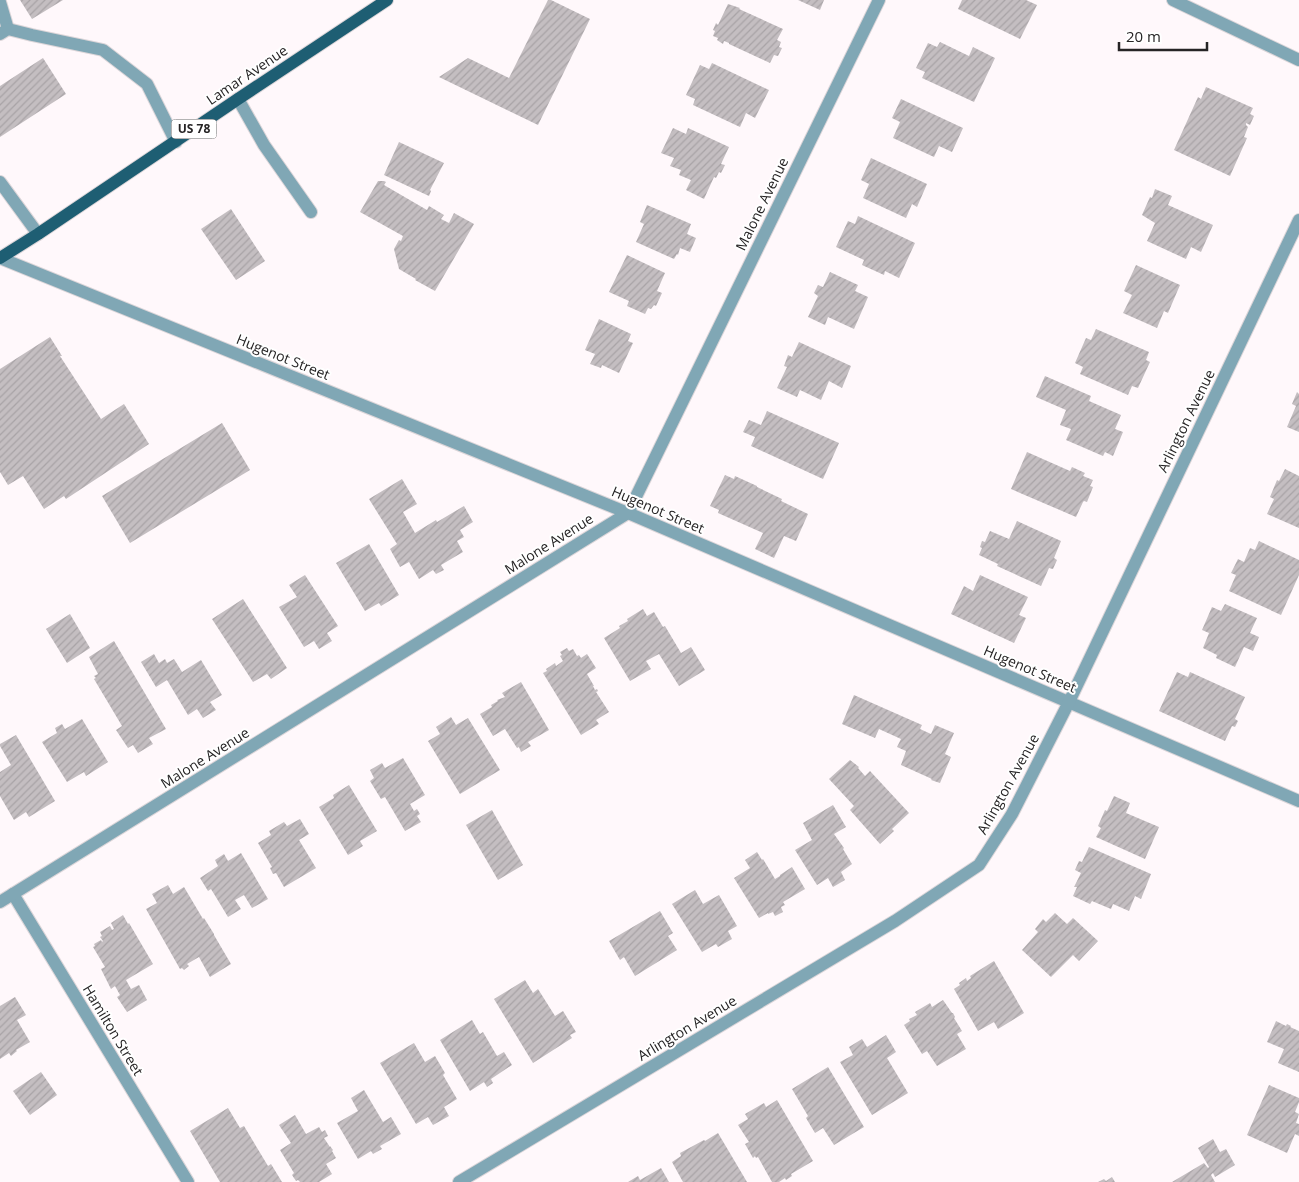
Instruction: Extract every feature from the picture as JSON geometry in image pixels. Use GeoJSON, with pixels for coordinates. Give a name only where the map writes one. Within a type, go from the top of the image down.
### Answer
{"type":"FeatureCollection","features":[{"type":"Feature","properties":{"kind":"main road","name":"Lamar Avenue"},"geometry":{"type":"LineString","coordinates":[[0,258],[387,0]]}},
{"type":"Feature","properties":{"kind":"street","name":"Malone Avenue"},"geometry":{"type":"LineString","coordinates":[[0,902],[628,513],[879,0]]}},
{"type":"Feature","properties":{"kind":"street"},"geometry":{"type":"LineString","coordinates":[[1173,0],[1299,60]]}},
{"type":"Feature","properties":{"kind":"street"},"geometry":{"type":"LineString","coordinates":[[0,2],[4,31],[103,50],[147,84],[176,142]]}},
{"type":"Feature","properties":{"kind":"street"},"geometry":{"type":"LineString","coordinates":[[238,99],[264,146],[311,212]]}},
{"type":"Feature","properties":{"kind":"street"},"geometry":{"type":"LineString","coordinates":[[0,182],[38,234]]}},
{"type":"Feature","properties":{"kind":"street","name":"Arlington Avenue"},"geometry":{"type":"LineString","coordinates":[[459,1182],[895,921],[979,865],[1012,814],[1069,702],[1299,220]]}},
{"type":"Feature","properties":{"kind":"street","name":"Hugenot Street"},"geometry":{"type":"LineString","coordinates":[[0,258],[628,513],[1299,801]]}},
{"type":"Feature","properties":{"kind":"street","name":"Hamilton Street"},"geometry":{"type":"LineString","coordinates":[[13,894],[188,1182]]}},
{"type":"Feature","properties":{"kind":"building"},"geometry":{"type":"Polygon","coordinates":[[[20,0],[63,0],[32,19],[20,0]]]}},
{"type":"Feature","properties":{"kind":"building"},"geometry":{"type":"Polygon","coordinates":[[[548,0],[590,19],[538,125],[439,77],[468,58],[509,78],[548,0]]]}},
{"type":"Feature","properties":{"kind":"building"},"geometry":{"type":"Polygon","coordinates":[[[798,0],[824,0],[820,10],[798,0]]]}},
{"type":"Feature","properties":{"kind":"building"},"geometry":{"type":"Polygon","coordinates":[[[962,0],[1026,0],[1037,5],[1020,39],[958,9],[962,0]]]}},
{"type":"Feature","properties":{"kind":"building"},"geometry":{"type":"Polygon","coordinates":[[[728,4],[783,29],[777,40],[781,42],[779,47],[782,48],[778,56],[774,55],[770,63],[729,43],[724,41],[723,44],[717,40],[718,38],[713,36],[716,23],[718,25],[728,4]]]}},
{"type":"Feature","properties":{"kind":"building"},"geometry":{"type":"Polygon","coordinates":[[[940,42],[969,56],[973,47],[995,58],[974,102],[922,78],[925,72],[916,68],[928,43],[937,47],[940,42]]]}},
{"type":"Feature","properties":{"kind":"building"},"geometry":{"type":"Polygon","coordinates":[[[43,58],[66,94],[0,137],[0,86],[43,58]]]}},
{"type":"Feature","properties":{"kind":"building"},"geometry":{"type":"Polygon","coordinates":[[[712,63],[769,90],[755,118],[746,113],[740,127],[693,105],[695,99],[686,95],[700,65],[709,69],[712,63]]]}},
{"type":"Feature","properties":{"kind":"building"},"geometry":{"type":"Polygon","coordinates":[[[1206,87],[1253,108],[1250,114],[1254,116],[1250,125],[1246,123],[1248,127],[1244,137],[1247,138],[1230,176],[1174,150],[1198,97],[1201,99],[1206,87]]]}},
{"type":"Feature","properties":{"kind":"building"},"geometry":{"type":"Polygon","coordinates":[[[901,99],[963,128],[952,152],[939,146],[934,157],[893,138],[900,122],[892,118],[901,99]]]}},
{"type":"Feature","properties":{"kind":"building"},"geometry":{"type":"Polygon","coordinates":[[[673,128],[686,134],[688,128],[729,147],[721,164],[725,165],[721,173],[719,172],[716,178],[714,177],[704,199],[686,190],[691,180],[679,175],[681,170],[670,166],[674,158],[661,153],[673,128]]]}},
{"type":"Feature","properties":{"kind":"building"},"geometry":{"type":"Polygon","coordinates":[[[399,142],[444,163],[430,190],[429,196],[384,175],[399,142]]]}},
{"type":"Feature","properties":{"kind":"building"},"geometry":{"type":"Polygon","coordinates":[[[871,158],[927,184],[917,207],[912,204],[906,218],[863,198],[869,184],[861,180],[871,158]]]}},
{"type":"Feature","properties":{"kind":"building"},"geometry":{"type":"Polygon","coordinates":[[[378,181],[386,182],[384,185],[427,210],[429,206],[444,215],[441,219],[449,223],[454,213],[474,224],[435,291],[399,269],[394,249],[403,236],[360,212],[378,181]]]}},
{"type":"Feature","properties":{"kind":"building"},"geometry":{"type":"Polygon","coordinates":[[[1155,189],[1172,196],[1168,205],[1213,225],[1201,252],[1191,247],[1186,259],[1147,241],[1155,223],[1142,215],[1155,189]]]}},
{"type":"Feature","properties":{"kind":"building"},"geometry":{"type":"Polygon","coordinates":[[[647,205],[691,224],[687,234],[696,238],[690,252],[680,248],[678,255],[674,259],[636,242],[644,224],[640,222],[647,205]]]}},
{"type":"Feature","properties":{"kind":"building"},"geometry":{"type":"Polygon","coordinates":[[[231,209],[265,261],[236,280],[201,229],[231,209]]]}},
{"type":"Feature","properties":{"kind":"building"},"geometry":{"type":"Polygon","coordinates":[[[858,216],[915,243],[899,278],[885,271],[884,275],[862,265],[864,260],[836,247],[848,221],[855,224],[858,216]]]}},
{"type":"Feature","properties":{"kind":"building"},"geometry":{"type":"Polygon","coordinates":[[[627,255],[665,273],[657,291],[662,293],[656,306],[654,305],[651,309],[648,308],[645,314],[627,306],[629,301],[609,292],[627,255]]]}},
{"type":"Feature","properties":{"kind":"building"},"geometry":{"type":"Polygon","coordinates":[[[1136,265],[1180,285],[1168,313],[1164,311],[1157,328],[1123,313],[1132,295],[1124,291],[1136,265]]]}},
{"type":"Feature","properties":{"kind":"building"},"geometry":{"type":"Polygon","coordinates":[[[830,272],[858,285],[855,291],[868,297],[854,329],[828,317],[825,325],[808,317],[818,296],[814,293],[818,285],[823,287],[830,272]]]}},
{"type":"Feature","properties":{"kind":"building"},"geometry":{"type":"Polygon","coordinates":[[[599,319],[631,334],[628,341],[633,343],[619,373],[602,365],[601,368],[590,364],[595,354],[585,350],[599,319]]]}},
{"type":"Feature","properties":{"kind":"building"},"geometry":{"type":"Polygon","coordinates":[[[1096,329],[1149,352],[1146,360],[1150,362],[1138,388],[1132,386],[1128,395],[1080,374],[1083,367],[1075,363],[1086,338],[1091,340],[1096,329]]]}},
{"type":"Feature","properties":{"kind":"building"},"geometry":{"type":"Polygon","coordinates":[[[50,337],[62,356],[60,356],[101,419],[124,404],[149,444],[66,499],[64,496],[44,509],[23,476],[8,485],[0,472],[0,369],[50,337]]]}},
{"type":"Feature","properties":{"kind":"building"},"geometry":{"type":"Polygon","coordinates":[[[799,342],[851,366],[842,388],[829,381],[821,400],[800,390],[797,397],[777,388],[787,367],[784,366],[788,355],[792,357],[799,342]]]}},
{"type":"Feature","properties":{"kind":"building"},"geometry":{"type":"Polygon","coordinates":[[[1045,376],[1091,396],[1089,401],[1121,415],[1115,429],[1123,432],[1113,456],[1105,452],[1103,456],[1066,440],[1071,429],[1060,425],[1066,410],[1036,397],[1045,376]]]}},
{"type":"Feature","properties":{"kind":"building"},"geometry":{"type":"Polygon","coordinates":[[[1297,392],[1299,394],[1299,432],[1287,427],[1296,406],[1292,404],[1297,392]]]}},
{"type":"Feature","properties":{"kind":"building"},"geometry":{"type":"Polygon","coordinates":[[[767,411],[839,443],[823,479],[751,446],[755,437],[743,432],[749,420],[761,425],[767,411]]]}},
{"type":"Feature","properties":{"kind":"building"},"geometry":{"type":"Polygon","coordinates":[[[222,423],[250,470],[130,543],[102,496],[222,423]]]}},
{"type":"Feature","properties":{"kind":"building"},"geometry":{"type":"Polygon","coordinates":[[[1027,452],[1070,471],[1072,467],[1085,473],[1083,476],[1093,480],[1090,486],[1093,487],[1087,502],[1083,502],[1076,517],[1011,489],[1027,452]]]}},
{"type":"Feature","properties":{"kind":"building"},"geometry":{"type":"Polygon","coordinates":[[[1285,469],[1299,476],[1299,528],[1267,514],[1274,499],[1270,497],[1277,480],[1279,481],[1285,469]]]}},
{"type":"Feature","properties":{"kind":"building"},"geometry":{"type":"Polygon","coordinates":[[[725,475],[734,479],[735,476],[757,486],[782,499],[781,501],[808,514],[796,541],[784,536],[774,558],[755,549],[763,533],[718,513],[719,510],[710,506],[725,475]]]}},
{"type":"Feature","properties":{"kind":"building"},"geometry":{"type":"Polygon","coordinates":[[[402,479],[417,504],[403,512],[415,533],[464,506],[473,522],[460,530],[464,537],[457,541],[463,552],[441,565],[444,570],[436,574],[433,570],[419,579],[409,562],[400,567],[390,549],[397,544],[369,499],[402,479]]]}},
{"type":"Feature","properties":{"kind":"building"},"geometry":{"type":"Polygon","coordinates":[[[1017,521],[1061,541],[1054,558],[1057,560],[1053,569],[1049,568],[1041,586],[997,566],[998,564],[979,555],[982,541],[985,542],[990,531],[1009,539],[1017,521]]]}},
{"type":"Feature","properties":{"kind":"building"},"geometry":{"type":"Polygon","coordinates":[[[1259,541],[1299,560],[1299,575],[1281,615],[1229,591],[1236,575],[1231,573],[1238,559],[1244,562],[1250,548],[1255,550],[1259,541]]]}},
{"type":"Feature","properties":{"kind":"building"},"geometry":{"type":"Polygon","coordinates":[[[369,544],[399,595],[381,606],[379,603],[365,611],[336,563],[369,544]]]}},
{"type":"Feature","properties":{"kind":"building"},"geometry":{"type":"Polygon","coordinates":[[[305,575],[338,626],[327,633],[332,641],[319,649],[314,641],[304,647],[279,607],[297,597],[289,585],[305,575]]]}},
{"type":"Feature","properties":{"kind":"building"},"geometry":{"type":"Polygon","coordinates":[[[980,575],[1028,597],[1019,615],[1026,618],[1014,643],[951,614],[964,586],[973,591],[980,575]]]}},
{"type":"Feature","properties":{"kind":"building"},"geometry":{"type":"Polygon","coordinates":[[[243,599],[287,668],[271,679],[267,674],[253,682],[212,619],[243,599]]]}},
{"type":"Feature","properties":{"kind":"building"},"geometry":{"type":"Polygon","coordinates":[[[1225,604],[1257,618],[1250,633],[1259,637],[1253,651],[1244,647],[1235,667],[1216,658],[1217,655],[1203,648],[1209,633],[1202,630],[1212,607],[1221,611],[1225,604]]]}},
{"type":"Feature","properties":{"kind":"building"},"geometry":{"type":"Polygon","coordinates":[[[643,609],[647,616],[654,612],[681,653],[691,647],[705,670],[679,686],[659,654],[646,661],[651,669],[630,681],[604,638],[620,628],[619,626],[628,621],[627,619],[643,609]]]}},
{"type":"Feature","properties":{"kind":"building"},"geometry":{"type":"Polygon","coordinates":[[[70,614],[90,648],[67,663],[46,629],[70,614]]]}},
{"type":"Feature","properties":{"kind":"building"},"geometry":{"type":"Polygon","coordinates":[[[114,641],[166,729],[149,738],[153,744],[138,753],[133,745],[128,748],[116,730],[122,726],[94,679],[96,678],[94,676],[98,674],[89,657],[114,641]]]}},
{"type":"Feature","properties":{"kind":"building"},"geometry":{"type":"Polygon","coordinates":[[[567,648],[569,651],[573,649],[577,656],[579,655],[581,658],[587,654],[596,668],[587,674],[609,712],[596,720],[599,724],[581,735],[543,673],[555,663],[556,666],[563,661],[560,652],[567,648]]]}},
{"type":"Feature","properties":{"kind":"building"},"geometry":{"type":"Polygon","coordinates":[[[154,654],[159,663],[165,659],[167,663],[174,659],[182,672],[201,660],[222,695],[210,702],[216,710],[203,718],[197,709],[188,715],[167,680],[156,687],[141,662],[154,654]]]}},
{"type":"Feature","properties":{"kind":"building"},"geometry":{"type":"Polygon","coordinates":[[[1177,672],[1188,677],[1190,672],[1245,697],[1235,719],[1238,721],[1235,727],[1232,726],[1225,741],[1159,711],[1177,672]]]}},
{"type":"Feature","properties":{"kind":"building"},"geometry":{"type":"Polygon","coordinates":[[[521,682],[549,730],[528,742],[531,746],[521,752],[505,729],[493,736],[480,714],[492,707],[491,705],[497,700],[505,697],[502,693],[521,682]]]}},
{"type":"Feature","properties":{"kind":"building"},"geometry":{"type":"Polygon","coordinates":[[[854,695],[922,725],[920,729],[931,734],[935,725],[954,733],[945,754],[951,757],[940,783],[901,765],[906,751],[897,747],[901,739],[879,729],[875,738],[842,724],[854,695]]]}},
{"type":"Feature","properties":{"kind":"building"},"geometry":{"type":"Polygon","coordinates":[[[451,717],[456,725],[468,718],[500,770],[460,794],[428,741],[440,734],[436,727],[451,717]]]}},
{"type":"Feature","properties":{"kind":"building"},"geometry":{"type":"Polygon","coordinates":[[[82,719],[108,762],[86,776],[84,772],[67,782],[42,742],[57,733],[55,728],[62,724],[65,729],[82,719]]]}},
{"type":"Feature","properties":{"kind":"building"},"geometry":{"type":"Polygon","coordinates":[[[16,735],[55,801],[29,817],[26,812],[14,820],[0,796],[0,772],[11,765],[0,744],[16,735]]]}},
{"type":"Feature","properties":{"kind":"building"},"geometry":{"type":"Polygon","coordinates":[[[403,758],[425,795],[410,804],[414,811],[417,809],[420,814],[417,816],[421,822],[405,831],[385,797],[381,799],[370,781],[374,778],[370,770],[382,763],[385,768],[403,758]]]}},
{"type":"Feature","properties":{"kind":"building"},"geometry":{"type":"Polygon","coordinates":[[[850,760],[859,767],[865,776],[870,771],[909,813],[880,844],[850,810],[854,806],[829,779],[850,760]]]}},
{"type":"Feature","properties":{"kind":"building"},"geometry":{"type":"Polygon","coordinates":[[[349,785],[377,831],[360,841],[363,846],[348,855],[319,807],[334,798],[333,795],[349,785]]]}},
{"type":"Feature","properties":{"kind":"building"},"geometry":{"type":"Polygon","coordinates":[[[1114,796],[1130,803],[1126,813],[1159,827],[1145,859],[1096,837],[1101,828],[1098,826],[1105,810],[1107,811],[1114,796]]]}},
{"type":"Feature","properties":{"kind":"building"},"geometry":{"type":"Polygon","coordinates":[[[833,805],[846,827],[834,834],[852,864],[841,872],[845,880],[833,887],[828,878],[817,885],[795,850],[812,840],[803,823],[833,805]]]}},
{"type":"Feature","properties":{"kind":"building"},"geometry":{"type":"Polygon","coordinates":[[[492,810],[523,865],[498,880],[466,825],[492,810]]]}},
{"type":"Feature","properties":{"kind":"building"},"geometry":{"type":"Polygon","coordinates":[[[300,819],[309,834],[299,840],[316,868],[284,887],[276,873],[273,874],[270,868],[272,867],[258,843],[271,835],[269,831],[284,822],[287,826],[300,819]]]}},
{"type":"Feature","properties":{"kind":"building"},"geometry":{"type":"Polygon","coordinates":[[[1089,847],[1151,874],[1141,899],[1135,896],[1129,911],[1113,904],[1111,909],[1092,901],[1090,904],[1073,896],[1077,887],[1074,887],[1081,873],[1075,870],[1079,861],[1082,862],[1089,847]]]}},
{"type":"Feature","properties":{"kind":"building"},"geometry":{"type":"Polygon","coordinates":[[[757,852],[775,879],[792,867],[805,889],[783,902],[785,905],[781,907],[783,912],[775,916],[773,912],[759,918],[734,878],[750,868],[745,860],[757,852]]]}},
{"type":"Feature","properties":{"kind":"building"},"geometry":{"type":"Polygon","coordinates":[[[241,853],[268,899],[252,908],[244,895],[235,900],[241,909],[228,917],[211,889],[208,891],[200,878],[218,866],[215,860],[224,854],[228,861],[241,853]]]}},
{"type":"Feature","properties":{"kind":"building"},"geometry":{"type":"Polygon","coordinates":[[[168,885],[173,894],[184,887],[231,964],[210,977],[199,957],[187,964],[189,966],[184,970],[180,969],[146,909],[157,903],[152,894],[168,885]]]}},
{"type":"Feature","properties":{"kind":"building"},"geometry":{"type":"Polygon","coordinates":[[[695,890],[703,904],[719,895],[737,926],[728,931],[732,939],[718,947],[716,944],[702,952],[672,904],[695,890]]]}},
{"type":"Feature","properties":{"kind":"building"},"geometry":{"type":"Polygon","coordinates":[[[660,911],[673,933],[668,936],[677,950],[635,976],[624,957],[620,960],[609,941],[660,911]]]}},
{"type":"Feature","properties":{"kind":"building"},"geometry":{"type":"Polygon","coordinates":[[[1055,913],[1067,924],[1073,918],[1098,941],[1079,961],[1073,955],[1051,977],[1022,950],[1038,932],[1035,929],[1043,919],[1046,922],[1055,913]]]}},
{"type":"Feature","properties":{"kind":"building"},"geometry":{"type":"Polygon","coordinates":[[[123,915],[153,964],[126,980],[131,989],[139,985],[147,1000],[127,1012],[117,997],[120,995],[115,986],[111,989],[101,969],[105,967],[93,947],[95,946],[94,944],[101,940],[103,941],[100,937],[102,936],[100,932],[110,926],[112,930],[114,929],[111,923],[123,915]]]}},
{"type":"Feature","properties":{"kind":"building"},"geometry":{"type":"Polygon","coordinates":[[[994,961],[1024,1013],[998,1029],[994,1022],[978,1031],[954,989],[966,978],[967,981],[971,978],[970,976],[994,961]]]}},
{"type":"Feature","properties":{"kind":"building"},"geometry":{"type":"Polygon","coordinates":[[[525,980],[533,993],[538,989],[555,1016],[563,1011],[576,1032],[570,1035],[572,1038],[533,1063],[494,999],[525,980]]]}},
{"type":"Feature","properties":{"kind":"building"},"geometry":{"type":"Polygon","coordinates":[[[15,997],[26,1015],[17,1020],[30,1042],[16,1050],[11,1056],[9,1053],[0,1059],[0,1006],[15,997]]]}},
{"type":"Feature","properties":{"kind":"building"},"geometry":{"type":"Polygon","coordinates":[[[943,1000],[953,1013],[962,1031],[957,1034],[966,1049],[937,1066],[927,1051],[922,1054],[904,1025],[910,1021],[909,1019],[917,1015],[915,1012],[930,1003],[932,1007],[943,1000]]]}},
{"type":"Feature","properties":{"kind":"building"},"geometry":{"type":"Polygon","coordinates":[[[472,1020],[480,1034],[483,1032],[497,1056],[504,1052],[512,1065],[491,1079],[493,1083],[487,1087],[484,1082],[470,1091],[440,1040],[472,1020]]]}},
{"type":"Feature","properties":{"kind":"building"},"geometry":{"type":"Polygon","coordinates":[[[1276,1021],[1286,1026],[1287,1024],[1299,1031],[1299,1072],[1278,1063],[1284,1049],[1267,1042],[1276,1021]]]}},
{"type":"Feature","properties":{"kind":"building"},"geometry":{"type":"Polygon","coordinates":[[[886,1035],[896,1052],[887,1058],[908,1093],[872,1115],[840,1062],[853,1055],[849,1047],[862,1039],[867,1047],[886,1035]]]}},
{"type":"Feature","properties":{"kind":"building"},"geometry":{"type":"Polygon","coordinates":[[[414,1043],[425,1062],[435,1056],[445,1073],[443,1075],[457,1099],[444,1107],[449,1116],[433,1125],[428,1117],[416,1124],[380,1063],[414,1043]]]}},
{"type":"Feature","properties":{"kind":"building"},"geometry":{"type":"Polygon","coordinates":[[[828,1067],[864,1127],[834,1145],[823,1128],[815,1133],[806,1118],[808,1116],[792,1089],[828,1067]]]}},
{"type":"Feature","properties":{"kind":"building"},"geometry":{"type":"Polygon","coordinates":[[[41,1072],[57,1095],[30,1115],[13,1091],[41,1072]]]}},
{"type":"Feature","properties":{"kind":"building"},"geometry":{"type":"Polygon","coordinates":[[[1269,1085],[1299,1098],[1295,1112],[1299,1114],[1296,1123],[1299,1124],[1299,1136],[1295,1134],[1287,1153],[1247,1135],[1269,1085]]]}},
{"type":"Feature","properties":{"kind":"building"},"geometry":{"type":"Polygon","coordinates":[[[364,1090],[383,1122],[391,1117],[401,1134],[380,1146],[382,1149],[373,1154],[371,1151],[358,1159],[337,1123],[358,1111],[351,1098],[364,1090]]]}},
{"type":"Feature","properties":{"kind":"building"},"geometry":{"type":"Polygon","coordinates":[[[777,1100],[813,1161],[791,1174],[792,1176],[786,1180],[785,1178],[779,1182],[772,1182],[758,1157],[756,1158],[755,1156],[753,1158],[745,1144],[749,1142],[738,1125],[748,1119],[745,1114],[764,1103],[766,1107],[777,1100]]]}},
{"type":"Feature","properties":{"kind":"building"},"geometry":{"type":"Polygon","coordinates":[[[228,1108],[240,1128],[244,1126],[268,1166],[271,1164],[282,1182],[220,1182],[190,1131],[228,1108]]]}},
{"type":"Feature","properties":{"kind":"building"},"geometry":{"type":"Polygon","coordinates":[[[295,1115],[306,1134],[319,1127],[322,1132],[325,1130],[328,1136],[324,1138],[333,1150],[336,1158],[326,1164],[332,1174],[319,1182],[296,1181],[292,1175],[294,1173],[280,1150],[291,1143],[279,1125],[295,1115]]]}},
{"type":"Feature","properties":{"kind":"building"},"geometry":{"type":"Polygon","coordinates":[[[718,1133],[747,1182],[683,1182],[672,1162],[681,1156],[680,1153],[718,1133]]]}},
{"type":"Feature","properties":{"kind":"building"},"geometry":{"type":"Polygon","coordinates":[[[1213,1139],[1220,1152],[1226,1149],[1235,1165],[1215,1177],[1213,1173],[1211,1175],[1215,1182],[1172,1182],[1204,1163],[1209,1167],[1198,1148],[1213,1139]]]}},
{"type":"Feature","properties":{"kind":"building"},"geometry":{"type":"Polygon","coordinates":[[[661,1168],[669,1182],[628,1182],[638,1176],[640,1180],[661,1168]]]}},
{"type":"Feature","properties":{"kind":"building"},"geometry":{"type":"Polygon","coordinates":[[[1112,1177],[1115,1182],[1098,1182],[1104,1179],[1106,1181],[1112,1177]]]}}]}
